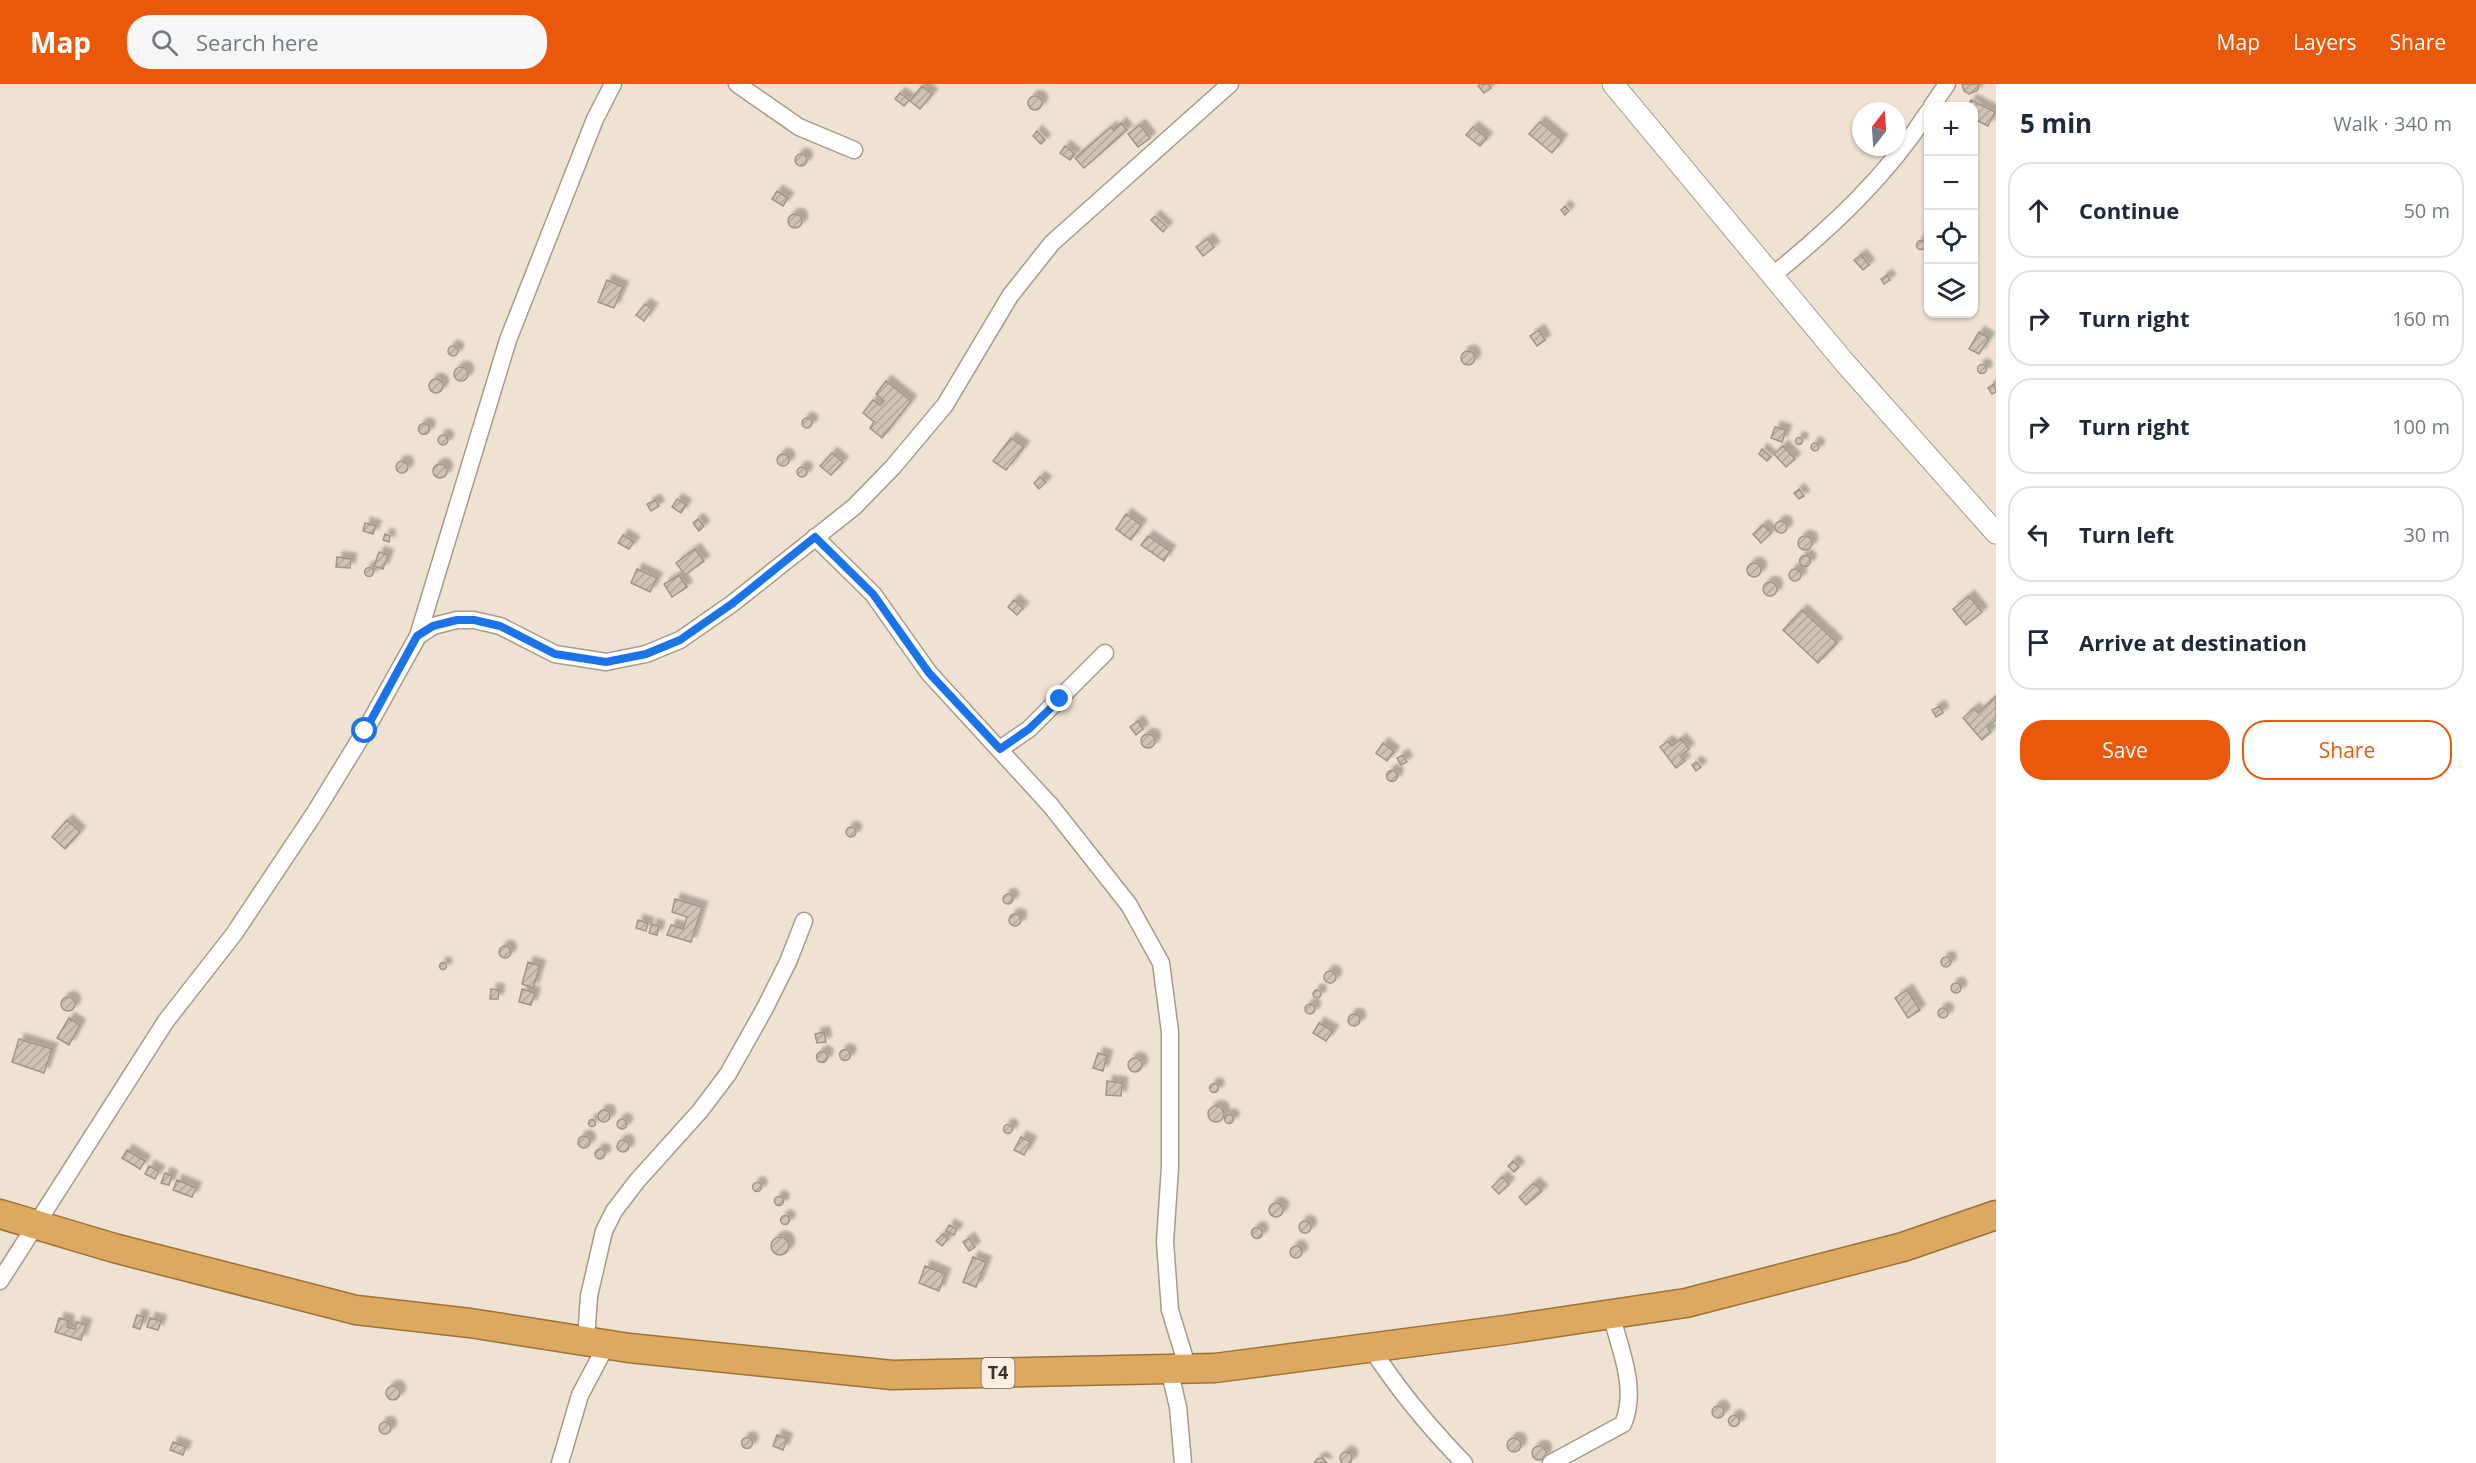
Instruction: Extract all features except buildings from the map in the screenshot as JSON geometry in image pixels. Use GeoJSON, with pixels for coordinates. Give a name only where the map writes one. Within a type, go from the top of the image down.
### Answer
{"type":"FeatureCollection","features":[{"type":"Feature","properties":{"kind":"highway","name":"T4"},"geometry":{"type":"LineString","coordinates":[[0,1214],[114,1248],[356,1310],[470,1323],[629,1348],[892,1375],[1215,1368],[1611,1314],[1697,1300],[1903,1246],[1996,1215]]}},
{"type":"Feature","properties":{"kind":"street"},"geometry":{"type":"LineString","coordinates":[[0,1281],[166,1021],[234,934],[314,814],[365,731],[417,636],[508,340],[595,119],[613,84]]}},
{"type":"Feature","properties":{"kind":"street"},"geometry":{"type":"LineString","coordinates":[[737,84],[799,127],[854,150]]}},
{"type":"Feature","properties":{"kind":"street"},"geometry":{"type":"LineString","coordinates":[[417,636],[433,626],[457,620],[474,620],[500,626],[555,654],[606,662],[646,654],[680,640],[733,603],[854,507],[893,467],[945,405],[1010,296],[1052,243],[1230,84]]}},
{"type":"Feature","properties":{"kind":"street"},"geometry":{"type":"LineString","coordinates":[[1613,84],[1845,363],[1996,533]]}},
{"type":"Feature","properties":{"kind":"street"},"geometry":{"type":"LineString","coordinates":[[1935,102],[1947,84]]}},
{"type":"Feature","properties":{"kind":"street"},"geometry":{"type":"LineString","coordinates":[[1772,276],[1818,238],[1875,183],[1908,144],[1924,120]]}},
{"type":"Feature","properties":{"kind":"street"},"geometry":{"type":"LineString","coordinates":[[815,537],[873,594],[929,673],[1051,806],[1129,905],[1161,963],[1170,1032],[1170,1167],[1166,1253],[1170,1310],[1178,1369],[1178,1407],[1183,1463]]}},
{"type":"Feature","properties":{"kind":"street"},"geometry":{"type":"LineString","coordinates":[[1000,749],[1029,729],[1105,653]]}},
{"type":"Feature","properties":{"kind":"street"},"geometry":{"type":"LineString","coordinates":[[560,1463],[597,1342],[589,1296],[604,1231],[614,1211],[637,1181],[700,1111],[728,1074],[770,999],[804,921]]}},
{"type":"Feature","properties":{"kind":"street"},"geometry":{"type":"LineString","coordinates":[[1551,1463],[1623,1424],[1627,1417],[1628,1379],[1611,1314]]}},
{"type":"Feature","properties":{"kind":"street"},"geometry":{"type":"LineString","coordinates":[[1371,1348],[1396,1386],[1423,1420],[1464,1463]]}},
{"type":"Feature","properties":{"kind":"route"},"geometry":{"type":"LineString","coordinates":[[365,731],[417,636],[433,626],[457,620],[474,620],[500,626],[555,654],[606,662],[646,654],[680,640],[733,603],[815,537],[873,594],[929,673],[1000,749],[1029,729],[1060,699]]}}]}
